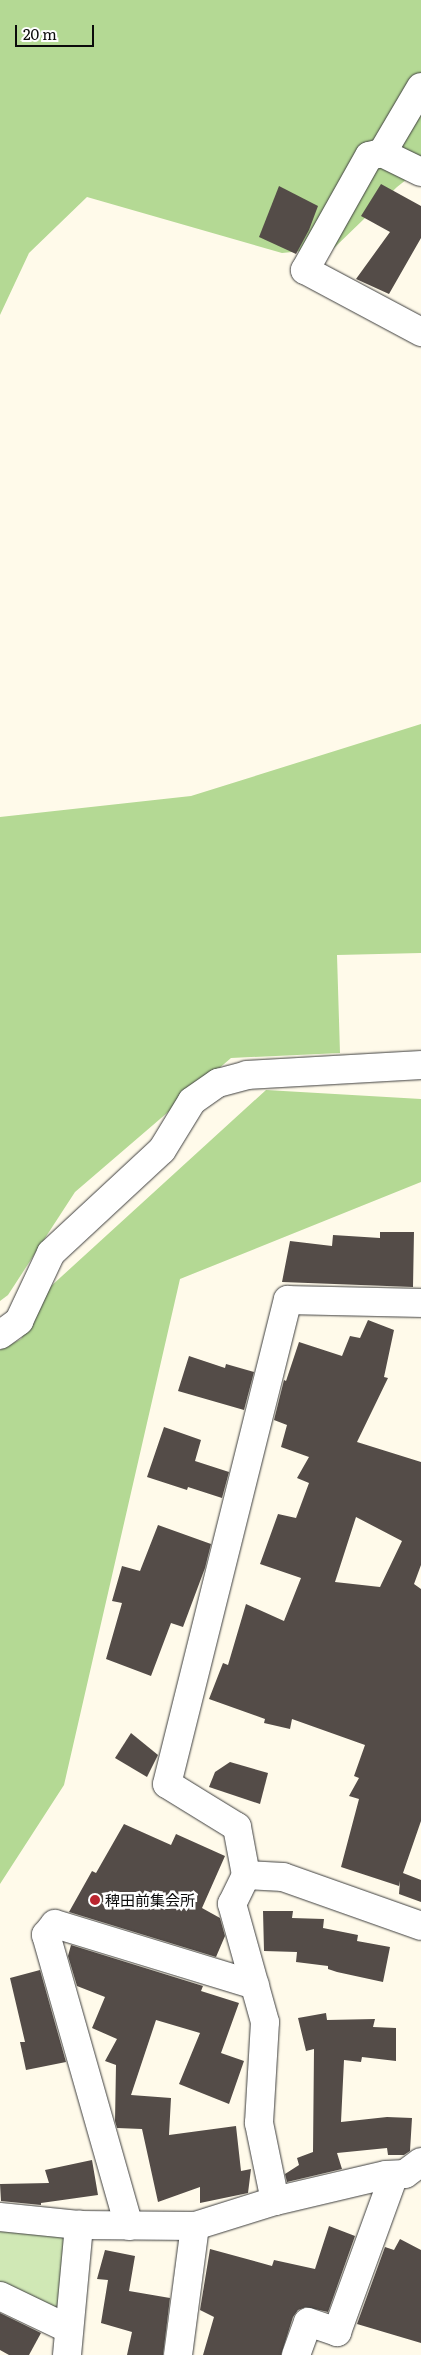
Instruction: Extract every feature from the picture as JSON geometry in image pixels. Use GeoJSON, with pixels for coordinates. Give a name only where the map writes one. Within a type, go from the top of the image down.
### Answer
{"type":"FeatureCollection","features":[{"type":"Feature","properties":{"kind":"street"},"geometry":{"type":"LineString","coordinates":[[382,153],[421,87]]}},
{"type":"Feature","properties":{"kind":"street"},"geometry":{"type":"LineString","coordinates":[[421,172],[382,153],[369,156],[305,270],[421,332]]}},
{"type":"Feature","properties":{"kind":"street"},"geometry":{"type":"LineString","coordinates":[[0,1335],[19,1321],[51,1254],[162,1150],[192,1102],[218,1083],[247,1075],[421,1065]]}},
{"type":"Feature","properties":{"kind":"street"},"geometry":{"type":"LineString","coordinates":[[275,2201],[259,2123],[266,2022],[232,1904],[246,1875],[236,1827],[167,1784],[288,1300],[421,1303]]}},
{"type":"Feature","properties":{"kind":"street"},"geometry":{"type":"LineString","coordinates":[[246,1875],[283,1877],[421,1926]]}},
{"type":"Feature","properties":{"kind":"street"},"geometry":{"type":"LineString","coordinates":[[129,2226],[46,1935],[55,1924],[255,1985]]}},
{"type":"Feature","properties":{"kind":"street"},"geometry":{"type":"LineString","coordinates":[[0,2217],[79,2226],[195,2226],[275,2201],[410,2174]]}},
{"type":"Feature","properties":{"kind":"street"},"geometry":{"type":"LineString","coordinates":[[296,2355],[308,2322],[337,2332],[410,2174]]}},
{"type":"Feature","properties":{"kind":"street"},"geometry":{"type":"LineString","coordinates":[[0,2296],[68,2342],[79,2226]]}},
{"type":"Feature","properties":{"kind":"street"},"geometry":{"type":"LineString","coordinates":[[178,2355],[195,2226]]}},
{"type":"Feature","properties":{"kind":"green space"},"geometry":{"type":"Polygon","coordinates":[[[0,0],[421,0],[421,168],[397,187],[334,248],[282,253],[87,197],[29,253],[0,315],[0,0]]]}},
{"type":"Feature","properties":{"kind":"green space"},"geometry":{"type":"Polygon","coordinates":[[[421,724],[421,953],[337,955],[340,1053],[231,1058],[75,1192],[8,1295],[0,1301],[0,817],[191,796],[421,724]]]}},
{"type":"Feature","properties":{"kind":"green space"},"geometry":{"type":"Polygon","coordinates":[[[266,1090],[421,1099],[421,1182],[180,1279],[64,1785],[0,1884],[0,1350],[21,1339],[50,1287],[266,1090]]]}},
{"type":"Feature","properties":{"kind":"green space"},"geometry":{"type":"Polygon","coordinates":[[[55,2229],[66,2241],[61,2316],[0,2288],[0,2230],[55,2229]]]}},
{"type":"Feature","properties":{"kind":"building"},"geometry":{"type":"Polygon","coordinates":[[[381,184],[421,206],[421,238],[389,294],[356,279],[390,232],[361,216],[381,184]]]}},
{"type":"Feature","properties":{"kind":"building"},"geometry":{"type":"Polygon","coordinates":[[[279,186],[318,206],[309,230],[296,254],[259,237],[279,186]]]}},
{"type":"Feature","properties":{"kind":"building"},"geometry":{"type":"Polygon","coordinates":[[[380,1232],[414,1232],[413,1287],[282,1282],[290,1241],[332,1246],[333,1235],[380,1238],[380,1232]]]}},
{"type":"Feature","properties":{"kind":"building"},"geometry":{"type":"Polygon","coordinates":[[[368,1320],[394,1330],[384,1377],[388,1378],[357,1442],[421,1462],[421,1565],[414,1584],[421,1589],[421,1821],[403,1873],[421,1880],[421,1902],[399,1894],[400,1881],[399,1886],[341,1867],[359,1799],[349,1796],[359,1778],[354,1776],[365,1745],[292,1719],[290,1729],[264,1723],[265,1719],[209,1699],[223,1663],[228,1665],[246,1604],[284,1621],[301,1578],[260,1564],[278,1514],[296,1518],[309,1483],[297,1478],[309,1457],[281,1447],[287,1425],[274,1420],[284,1380],[286,1381],[299,1342],[342,1356],[350,1336],[360,1338],[368,1320]],[[356,1517],[335,1582],[380,1587],[402,1541],[356,1517]]]}},
{"type":"Feature","properties":{"kind":"building"},"geometry":{"type":"Polygon","coordinates":[[[189,1356],[225,1368],[226,1364],[254,1372],[244,1410],[178,1391],[189,1356]]]}},
{"type":"Feature","properties":{"kind":"building"},"geometry":{"type":"Polygon","coordinates":[[[164,1427],[201,1440],[195,1461],[229,1472],[222,1498],[188,1487],[187,1490],[147,1477],[164,1427]]]}},
{"type":"Feature","properties":{"kind":"building"},"geometry":{"type":"Polygon","coordinates":[[[158,1525],[211,1544],[205,1568],[183,1627],[171,1623],[151,1676],[106,1659],[122,1603],[112,1601],[122,1566],[140,1571],[158,1525]]]}},
{"type":"Feature","properties":{"kind":"building"},"geometry":{"type":"Polygon","coordinates":[[[131,1733],[158,1755],[147,1777],[115,1758],[131,1733]]]}},
{"type":"Feature","properties":{"kind":"building"},"geometry":{"type":"Polygon","coordinates":[[[230,1762],[268,1773],[260,1804],[209,1787],[215,1772],[230,1762]]]}},
{"type":"Feature","properties":{"kind":"building"},"geometry":{"type":"Polygon","coordinates":[[[124,1824],[171,1845],[176,1834],[225,1856],[202,1908],[220,1918],[225,1936],[216,1957],[69,1912],[92,1871],[96,1873],[124,1824]]]}},
{"type":"Feature","properties":{"kind":"building"},"geometry":{"type":"Polygon","coordinates":[[[263,1911],[293,1911],[292,1918],[324,1919],[323,1928],[358,1935],[357,1941],[390,1947],[383,1982],[337,1972],[328,1969],[328,1966],[296,1962],[297,1952],[264,1951],[263,1911]]]}},
{"type":"Feature","properties":{"kind":"building"},"geometry":{"type":"Polygon","coordinates":[[[71,1945],[203,1986],[201,1991],[239,2003],[221,2053],[244,2061],[229,2104],[179,2084],[200,2033],[156,2020],[131,2095],[171,2098],[169,2135],[236,2126],[241,2171],[251,2169],[248,2193],[200,2203],[200,2187],[158,2202],[142,2129],[117,2128],[115,2121],[116,2065],[105,2061],[117,2039],[92,2028],[105,1997],[77,1986],[68,1956],[71,1945]]]}},
{"type":"Feature","properties":{"kind":"building"},"geometry":{"type":"Polygon","coordinates":[[[40,1970],[66,2062],[26,2070],[20,2042],[25,2042],[10,1978],[40,1970]]]}},
{"type":"Feature","properties":{"kind":"building"},"geometry":{"type":"Polygon","coordinates":[[[326,2013],[327,2020],[375,2019],[373,2027],[396,2028],[396,2061],[362,2057],[361,2062],[344,2060],[341,2122],[387,2117],[412,2118],[410,2151],[404,2155],[388,2155],[387,2148],[337,2153],[342,2169],[287,2182],[285,2174],[299,2165],[297,2158],[313,2152],[314,2049],[306,2051],[298,2018],[326,2013]]]}},
{"type":"Feature","properties":{"kind":"building"},"geometry":{"type":"Polygon","coordinates":[[[92,2160],[98,2195],[41,2203],[41,2205],[1,2201],[0,2184],[49,2183],[45,2170],[92,2160]]]}},
{"type":"Feature","properties":{"kind":"building"},"geometry":{"type":"Polygon","coordinates":[[[329,2226],[355,2236],[328,2312],[306,2307],[298,2310],[293,2317],[281,2355],[203,2355],[214,2317],[200,2310],[210,2249],[272,2266],[274,2260],[315,2269],[329,2226]]]}},
{"type":"Feature","properties":{"kind":"building"},"geometry":{"type":"Polygon","coordinates":[[[400,2239],[421,2250],[421,2343],[357,2324],[385,2247],[394,2250],[400,2239]]]}},
{"type":"Feature","properties":{"kind":"building"},"geometry":{"type":"Polygon","coordinates":[[[105,2250],[135,2256],[129,2291],[170,2298],[163,2355],[127,2355],[132,2332],[101,2323],[108,2280],[97,2279],[105,2250]]]}},
{"type":"Feature","properties":{"kind":"building"},"geometry":{"type":"Polygon","coordinates":[[[0,2313],[41,2333],[29,2355],[9,2355],[0,2350],[0,2313]]]}},
{"type":"Feature","properties":{"kind":"place","name":"稗田前集会所"},"geometry":{"type":"Point","coordinates":[95,1900]}}]}
